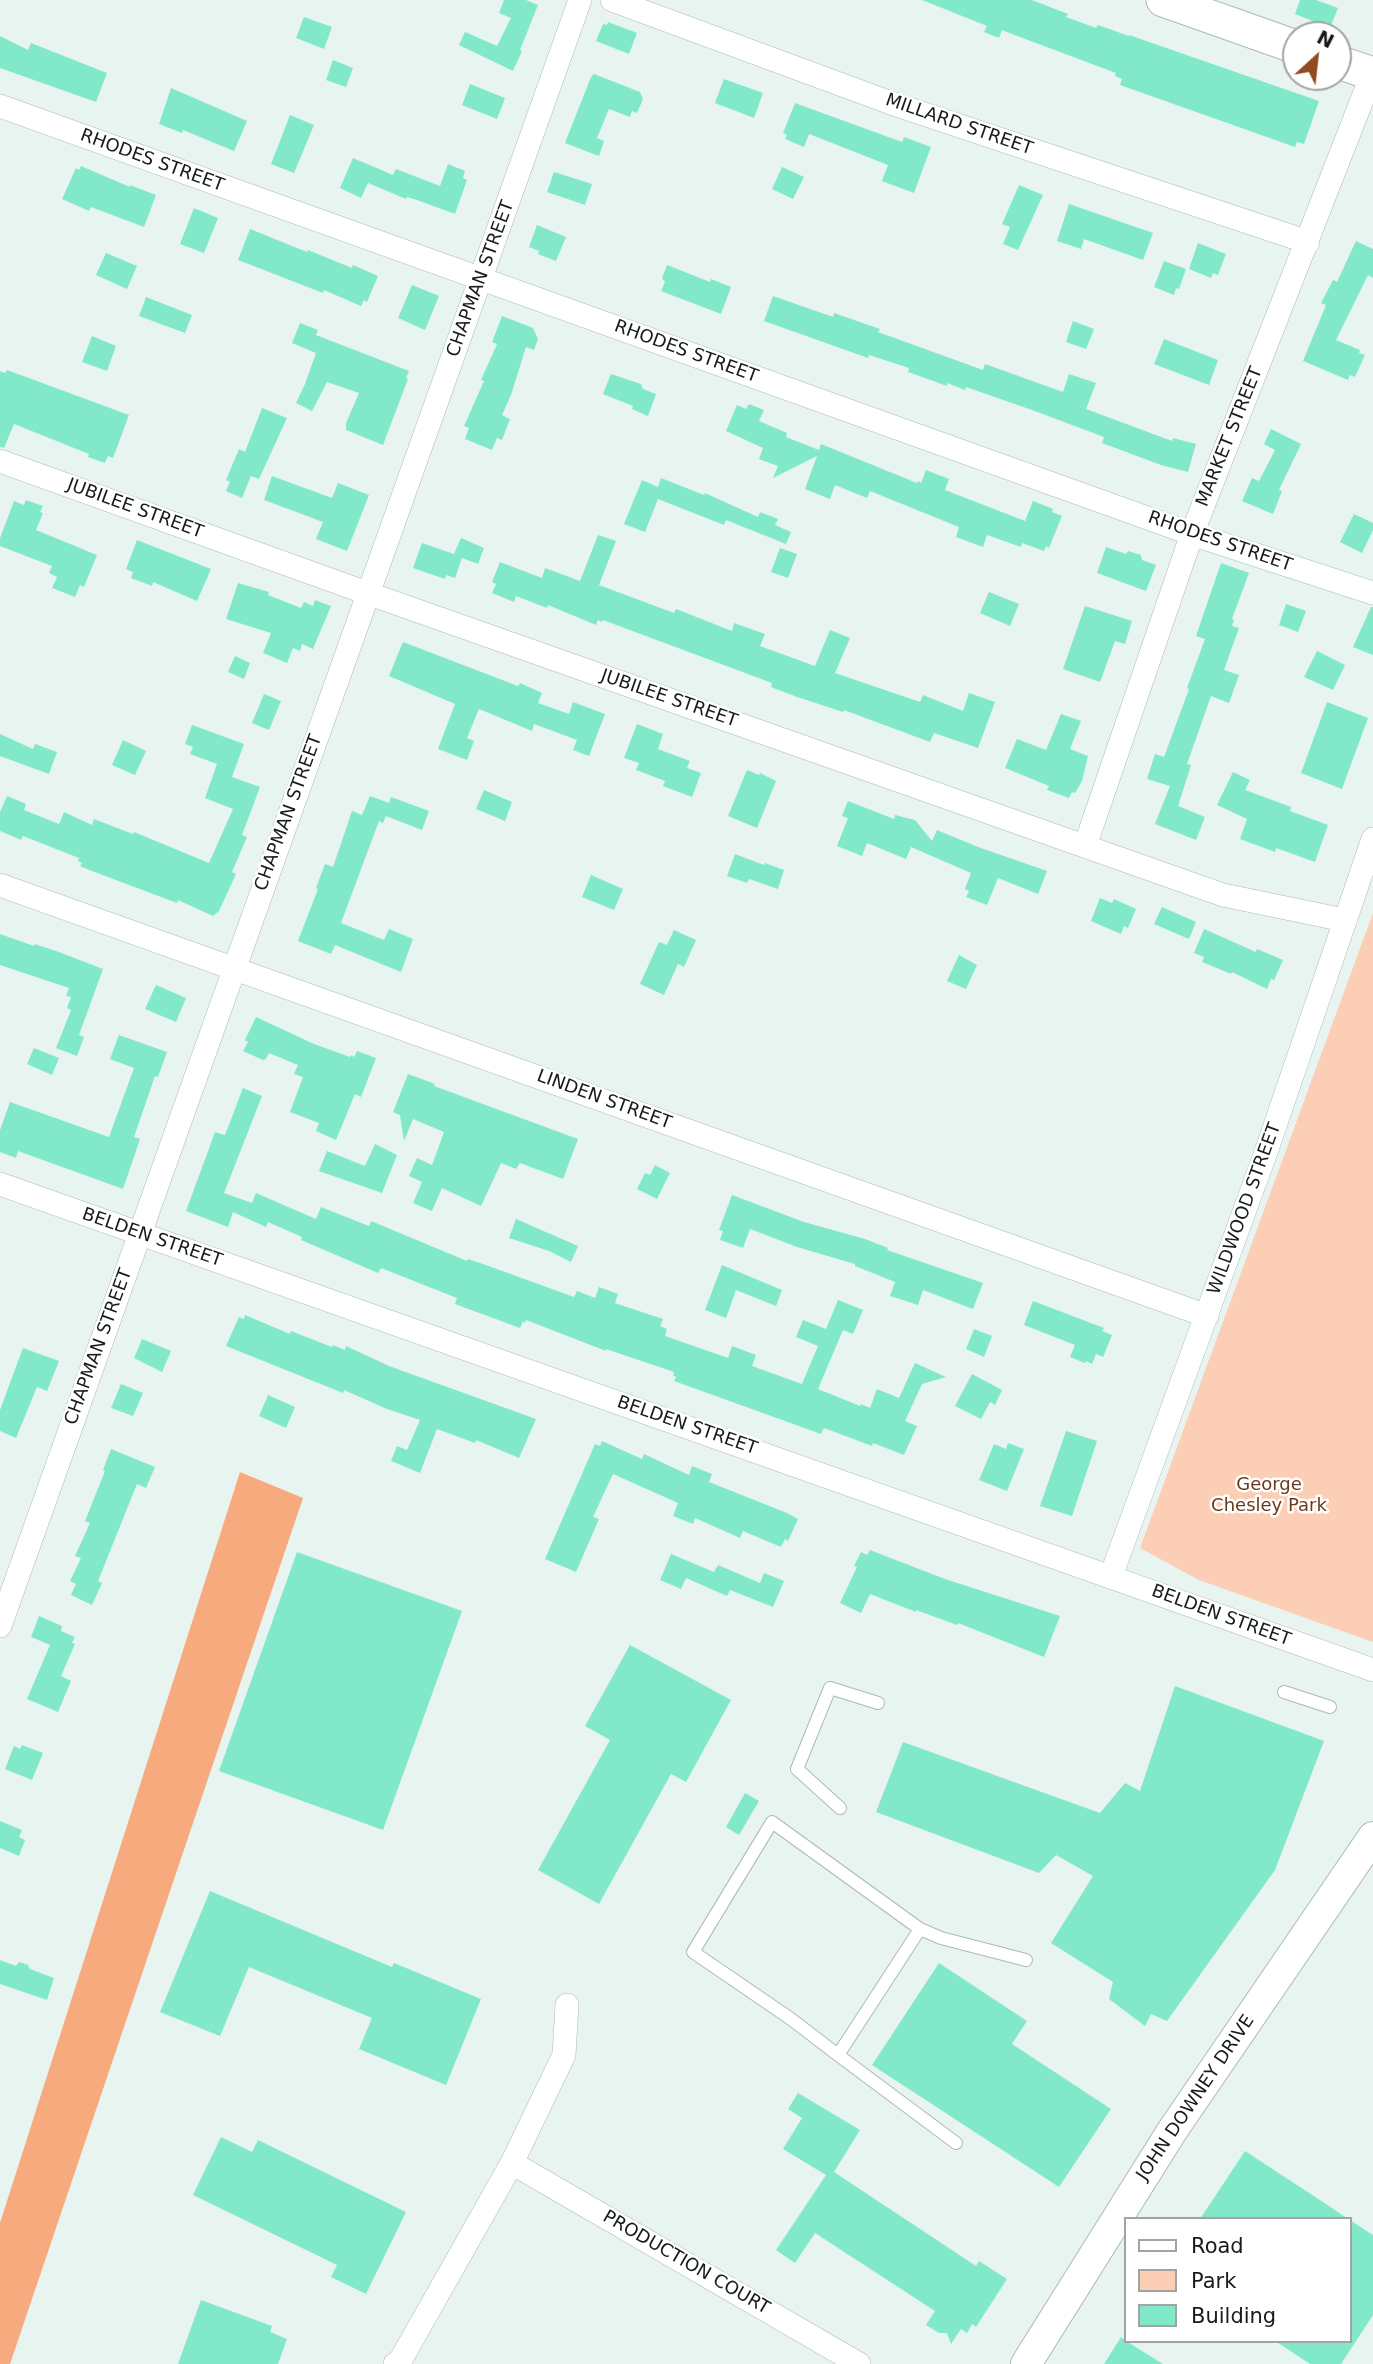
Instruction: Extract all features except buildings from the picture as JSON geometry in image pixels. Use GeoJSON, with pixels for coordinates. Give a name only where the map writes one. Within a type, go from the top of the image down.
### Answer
{"type":"FeatureCollection","features":[{"type":"Feature","properties":{"kind":"main road"},"geometry":{"type":"LineString","coordinates":[[1163,0],[1282,42]]}},
{"type":"Feature","properties":{"kind":"main road"},"geometry":{"type":"LineString","coordinates":[[1352,66],[1373,73]]}},
{"type":"Feature","properties":{"kind":"street","name":"CHAPMAN STREET"},"geometry":{"type":"LineString","coordinates":[[0,1626],[580,0]]}},
{"type":"Feature","properties":{"kind":"street","name":"MILLARD STREET"},"geometry":{"type":"LineString","coordinates":[[612,0],[891,103],[1308,242]]}},
{"type":"Feature","properties":{"kind":"street","name":"MARKET STREET"},"geometry":{"type":"LineString","coordinates":[[1085,846],[1192,534],[1373,73]]}},
{"type":"Feature","properties":{"kind":"street","name":"RHODES STREET"},"geometry":{"type":"LineString","coordinates":[[0,106],[1192,534],[1373,593]]}},
{"type":"Feature","properties":{"kind":"street","name":"JUBILEE STREET"},"geometry":{"type":"LineString","coordinates":[[0,461],[1223,895],[1344,920]]}},
{"type":"Feature","properties":{"kind":"street","name":"WILDWOOD STREET"},"geometry":{"type":"LineString","coordinates":[[1111,1576],[1266,1152],[1373,839]]}},
{"type":"Feature","properties":{"kind":"street","name":"LINDEN STREET"},"geometry":{"type":"LineString","coordinates":[[0,884],[1207,1316]]}},
{"type":"Feature","properties":{"kind":"street","name":"BELDEN STREET"},"geometry":{"type":"LineString","coordinates":[[0,1184],[1373,1670]]}},
{"type":"Feature","properties":{"kind":"street","name":"JOHN DOWNEY DRIVE"},"geometry":{"type":"LineString","coordinates":[[1026,2364],[1172,2131],[1373,1837]]}},
{"type":"Feature","properties":{"kind":"street"},"geometry":{"type":"LineString","coordinates":[[394,2364],[400,2361],[512,2163],[564,2055],[567,2005]]}},
{"type":"Feature","properties":{"kind":"street","name":"PRODUCTION COURT"},"geometry":{"type":"LineString","coordinates":[[512,2163],[859,2364]]}},
{"type":"Feature","properties":{"kind":"lane"},"geometry":{"type":"LineString","coordinates":[[841,1808],[797,1769],[830,1688],[878,1703]]}},
{"type":"Feature","properties":{"kind":"lane"},"geometry":{"type":"LineString","coordinates":[[1284,1692],[1331,1707]]}},
{"type":"Feature","properties":{"kind":"lane"},"geometry":{"type":"LineString","coordinates":[[956,2143],[791,2018],[693,1952],[772,1822],[920,1929],[941,1938],[1026,1960]]}},
{"type":"Feature","properties":{"kind":"lane"},"geometry":{"type":"LineString","coordinates":[[838,2055],[920,1929]]}},
{"type":"Feature","properties":{"kind":"green space","name":"George Chesley Park"},"geometry":{"type":"Polygon","coordinates":[[[1373,913],[1373,1642],[1199,1580],[1140,1548],[1373,913]]]}},
{"type":"Feature","properties":{"kind":"shaded area"},"geometry":{"type":"Polygon","coordinates":[[[240,1472],[303,1498],[10,2364],[0,2364],[0,2223],[240,1472]]]}}]}
